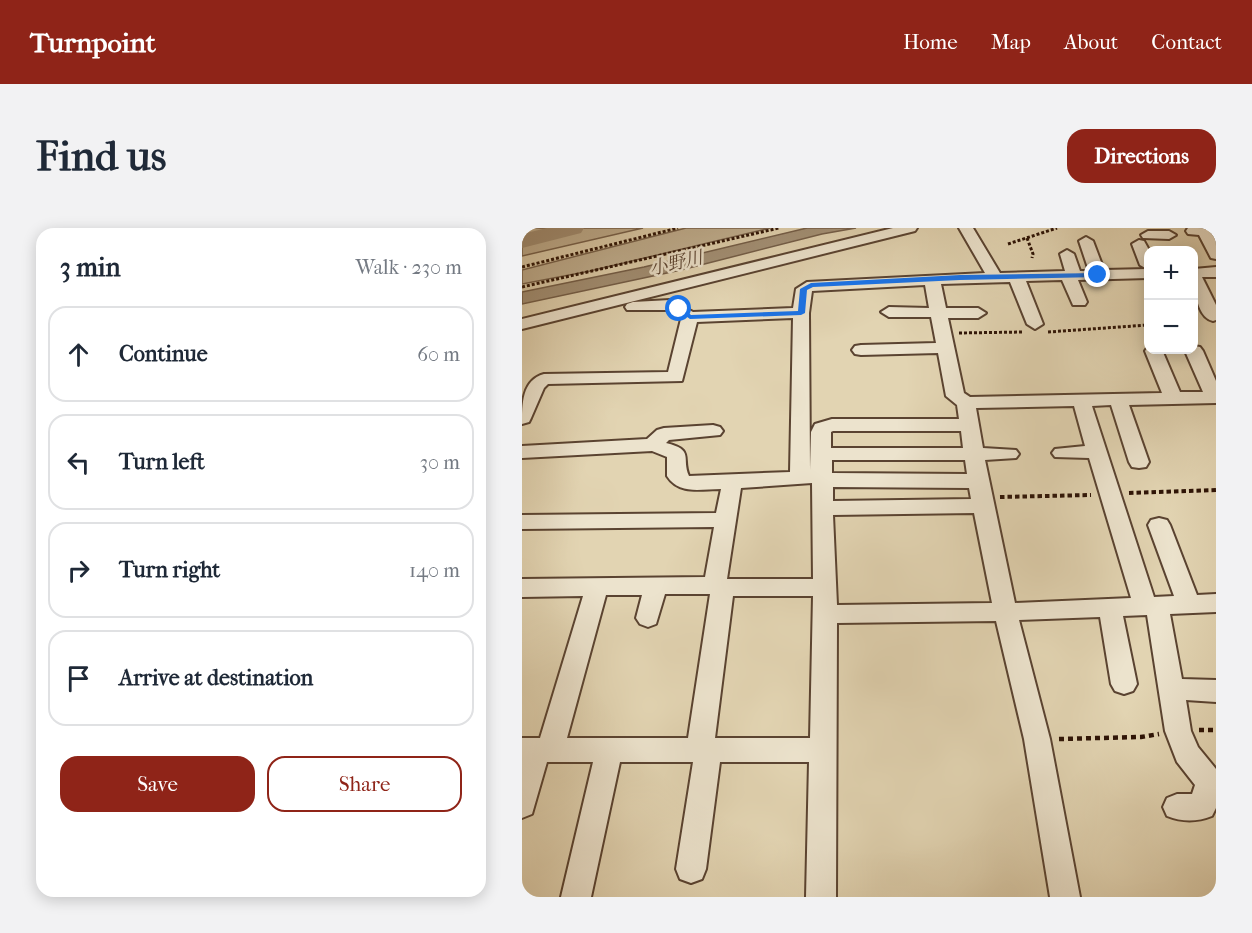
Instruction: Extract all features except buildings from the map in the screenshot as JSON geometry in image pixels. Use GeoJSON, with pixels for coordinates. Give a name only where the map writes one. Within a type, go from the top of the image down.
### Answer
{"type":"FeatureCollection","features":[{"type":"Feature","properties":{"kind":"street"},"geometry":{"type":"LineString","coordinates":[[522,325],[910,228]]}},
{"type":"Feature","properties":{"kind":"street"},"geometry":{"type":"LineString","coordinates":[[966,228],[981,250],[994,276]]}},
{"type":"Feature","properties":{"kind":"street"},"geometry":{"type":"LineString","coordinates":[[1193,231],[1204,231],[1216,255]]}},
{"type":"Feature","properties":{"kind":"street"},"geometry":{"type":"LineString","coordinates":[[1152,246],[1154,237],[1162,246]]}},
{"type":"Feature","properties":{"kind":"street"},"geometry":{"type":"LineString","coordinates":[[1086,241],[1098,275]]}},
{"type":"Feature","properties":{"kind":"street"},"geometry":{"type":"LineString","coordinates":[[1067,254],[1078,302]]}},
{"type":"Feature","properties":{"kind":"street"},"geometry":{"type":"LineString","coordinates":[[1032,258],[1037,276]]}},
{"type":"Feature","properties":{"kind":"street"},"geometry":{"type":"LineString","coordinates":[[806,267],[811,285]]}},
{"type":"Feature","properties":{"kind":"street"},"geometry":{"type":"LineString","coordinates":[[1198,274],[1216,272]]}},
{"type":"Feature","properties":{"kind":"street"},"geometry":{"type":"LineString","coordinates":[[821,897],[825,614],[822,508],[816,472],[801,313],[804,289],[811,285],[852,277],[932,280],[994,276],[1144,274]]}},
{"type":"Feature","properties":{"kind":"street"},"geometry":{"type":"LineString","coordinates":[[1016,276],[1035,324]]}},
{"type":"Feature","properties":{"kind":"street"},"geometry":{"type":"LineString","coordinates":[[932,280],[955,396],[968,414],[983,506],[1019,673],[1037,739],[1065,897]]}},
{"type":"Feature","properties":{"kind":"street"},"geometry":{"type":"LineString","coordinates":[[1198,286],[1207,312]]}},
{"type":"Feature","properties":{"kind":"street"},"geometry":{"type":"LineString","coordinates":[[730,315],[733,294]]}},
{"type":"Feature","properties":{"kind":"street"},"geometry":{"type":"LineString","coordinates":[[522,325],[657,305],[670,305],[690,317],[801,313]]}},
{"type":"Feature","properties":{"kind":"street"},"geometry":{"type":"LineString","coordinates":[[889,312],[978,313]]}},
{"type":"Feature","properties":{"kind":"street"},"geometry":{"type":"LineString","coordinates":[[522,416],[536,385],[544,379],[676,377],[690,317]]}},
{"type":"Feature","properties":{"kind":"street"},"geometry":{"type":"LineString","coordinates":[[861,350],[946,348]]}},
{"type":"Feature","properties":{"kind":"street"},"geometry":{"type":"LineString","coordinates":[[1155,354],[1173,397]]}},
{"type":"Feature","properties":{"kind":"street"},"geometry":{"type":"LineString","coordinates":[[816,472],[821,432],[826,426],[968,414],[1081,400],[1215,397],[1195,354]]}},
{"type":"Feature","properties":{"kind":"street"},"geometry":{"type":"LineString","coordinates":[[522,374],[540,375],[544,379]]}},
{"type":"Feature","properties":{"kind":"street"},"geometry":{"type":"LineString","coordinates":[[1118,399],[1139,462]]}},
{"type":"Feature","properties":{"kind":"street"},"geometry":{"type":"LineString","coordinates":[[1081,400],[1097,453],[1151,606],[1178,731],[1187,754],[1213,783],[1202,807],[1177,807]]}},
{"type":"Feature","properties":{"kind":"street"},"geometry":{"type":"LineString","coordinates":[[652,445],[664,434],[713,431]]}},
{"type":"Feature","properties":{"kind":"street"},"geometry":{"type":"LineString","coordinates":[[522,452],[652,445],[671,450],[677,456],[677,476],[684,483],[780,480],[816,472],[974,454],[1009,454]]}},
{"type":"Feature","properties":{"kind":"street"},"geometry":{"type":"LineString","coordinates":[[1062,453],[1097,453]]}},
{"type":"Feature","properties":{"kind":"street"},"geometry":{"type":"LineString","coordinates":[[816,472],[978,481]]}},
{"type":"Feature","properties":{"kind":"street"},"geometry":{"type":"LineString","coordinates":[[691,869],[719,586],[732,482]]}},
{"type":"Feature","properties":{"kind":"street"},"geometry":{"type":"LineString","coordinates":[[822,508],[983,506]]}},
{"type":"Feature","properties":{"kind":"street"},"geometry":{"type":"LineString","coordinates":[[522,522],[726,520]]}},
{"type":"Feature","properties":{"kind":"street"},"geometry":{"type":"LineString","coordinates":[[1160,525],[1189,604]]}},
{"type":"Feature","properties":{"kind":"street"},"geometry":{"type":"LineString","coordinates":[[522,805],[537,750],[597,587]]}},
{"type":"Feature","properties":{"kind":"street"},"geometry":{"type":"LineString","coordinates":[[648,618],[655,587]]}},
{"type":"Feature","properties":{"kind":"street"},"geometry":{"type":"LineString","coordinates":[[522,588],[824,587]]}},
{"type":"Feature","properties":{"kind":"street"},"geometry":{"type":"LineString","coordinates":[[825,614],[1006,612],[1216,603]]}},
{"type":"Feature","properties":{"kind":"street"},"geometry":{"type":"LineString","coordinates":[[1110,609],[1124,684]]}},
{"type":"Feature","properties":{"kind":"street"},"geometry":{"type":"LineString","coordinates":[[1170,689],[1216,691]]}},
{"type":"Feature","properties":{"kind":"street"},"geometry":{"type":"LineString","coordinates":[[537,750],[824,750]]}},
{"type":"Feature","properties":{"kind":"street"},"geometry":{"type":"LineString","coordinates":[[576,897],[609,750]]}},
{"type":"Feature","properties":{"kind":"path"},"geometry":{"type":"LineString","coordinates":[[522,267],[678,228]]}},
{"type":"Feature","properties":{"kind":"path"},"geometry":{"type":"LineString","coordinates":[[522,287],[778,228]]}},
{"type":"Feature","properties":{"kind":"path"},"geometry":{"type":"LineString","coordinates":[[1008,244],[1056,228]]}},
{"type":"Feature","properties":{"kind":"path"},"geometry":{"type":"LineString","coordinates":[[1027,238],[1033,254],[1032,258]]}},
{"type":"Feature","properties":{"kind":"path"},"geometry":{"type":"LineString","coordinates":[[1037,739],[1141,737],[1178,731],[1216,730]]}},
{"type":"Feature","properties":{"kind":"shaded area"},"geometry":{"type":"Polygon","coordinates":[[[522,228],[643,228],[522,256],[522,228]]]}},
{"type":"Feature","properties":{"kind":"shaded area"},"geometry":{"type":"Polygon","coordinates":[[[686,228],[770,228],[590,271],[522,284],[522,270],[686,228]]]}},
{"type":"Feature","properties":{"kind":"water","name":"小野川"},"geometry":{"type":"Polygon","coordinates":[[[807,228],[856,228],[822,234],[681,270],[522,304],[522,292],[644,267],[807,228]]]}},
{"type":"Feature","properties":{"kind":"waterway"},"geometry":{"type":"LineString","coordinates":[[522,241],[573,228]]}},
{"type":"Feature","properties":{"kind":"route"},"geometry":{"type":"LineString","coordinates":[[679,309],[690,317],[801,313],[804,289],[811,285],[994,276],[1098,275]]}}]}
